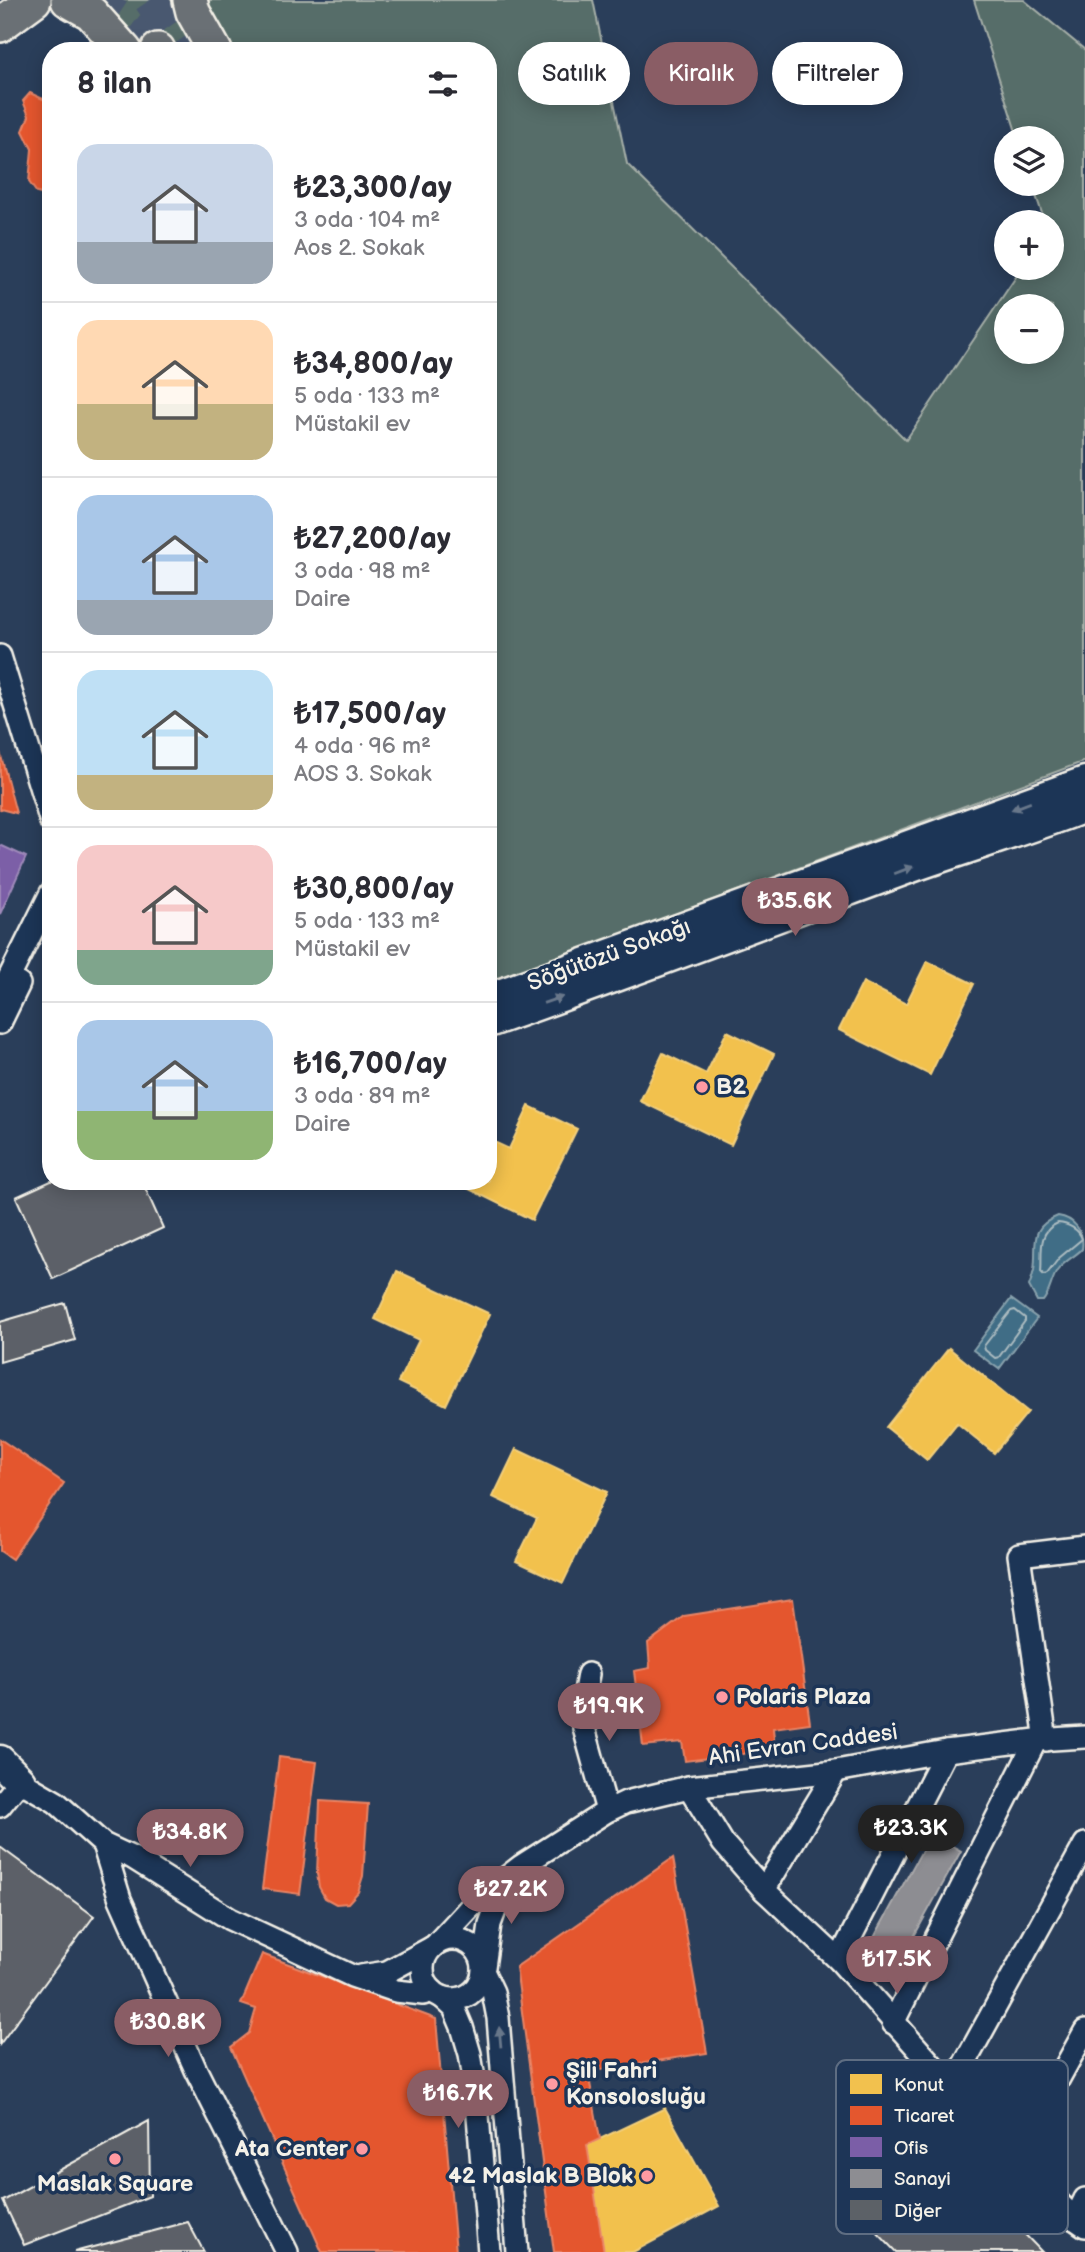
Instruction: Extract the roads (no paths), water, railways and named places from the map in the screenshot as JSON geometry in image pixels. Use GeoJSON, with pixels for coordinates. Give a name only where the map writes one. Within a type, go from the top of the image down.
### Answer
{"type":"FeatureCollection","features":[{"type":"Feature","properties":{"kind":"main road"},"geometry":{"type":"LineString","coordinates":[[0,25],[34,0]]}},
{"type":"Feature","properties":{"kind":"main road"},"geometry":{"type":"LineString","coordinates":[[68,0],[91,13],[117,42]]}},
{"type":"Feature","properties":{"kind":"main road"},"geometry":{"type":"LineString","coordinates":[[190,0],[193,12],[210,42]]}},
{"type":"Feature","properties":{"kind":"street"},"geometry":{"type":"LineString","coordinates":[[0,656],[42,793]]}},
{"type":"Feature","properties":{"kind":"street","name":"Söğütözü Sokağı"},"geometry":{"type":"LineString","coordinates":[[497,996],[1085,782]]}},
{"type":"Feature","properties":{"kind":"street","name":"Söğütözü Sokağı"},"geometry":{"type":"LineString","coordinates":[[497,1019],[916,865],[1014,834],[1085,807]]}},
{"type":"Feature","properties":{"kind":"street"},"geometry":{"type":"LineString","coordinates":[[0,996],[42,911]]}},
{"type":"Feature","properties":{"kind":"street"},"geometry":{"type":"LineString","coordinates":[[0,1023],[42,937]]}},
{"type":"Feature","properties":{"kind":"street"},"geometry":{"type":"LineString","coordinates":[[893,2023],[1041,1740],[1019,1555],[1085,1547]]}},
{"type":"Feature","properties":{"kind":"street"},"geometry":{"type":"LineString","coordinates":[[588,1674],[584,1728],[607,1811]]}},
{"type":"Feature","properties":{"kind":"street","name":"Ahi Evran Caddesi"},"geometry":{"type":"LineString","coordinates":[[434,1945],[477,1900],[521,1866],[607,1811],[626,1802],[689,1787],[836,1771],[946,1751],[1085,1737]]}},
{"type":"Feature","properties":{"kind":"street"},"geometry":{"type":"LineString","coordinates":[[839,1960],[946,1751]]}},
{"type":"Feature","properties":{"kind":"street"},"geometry":{"type":"LineString","coordinates":[[764,1889],[836,1771]]}},
{"type":"Feature","properties":{"kind":"street"},"geometry":{"type":"LineString","coordinates":[[0,1806],[7,1772],[56,1802],[103,1844],[133,1858],[230,1919],[352,1976],[396,1991],[460,1998],[476,1989],[484,1970],[490,1924],[508,1877]]}},
{"type":"Feature","properties":{"kind":"street"},"geometry":{"type":"LineString","coordinates":[[689,1787],[723,1843],[764,1889],[839,1960],[928,2060]]}},
{"type":"Feature","properties":{"kind":"street"},"geometry":{"type":"LineString","coordinates":[[103,1844],[120,1899],[196,2070],[287,2252]]}},
{"type":"Feature","properties":{"kind":"street"},"geometry":{"type":"LineString","coordinates":[[966,2060],[1085,1844]]}},
{"type":"Feature","properties":{"kind":"street"},"geometry":{"type":"LineString","coordinates":[[352,1976],[387,1972],[434,1945],[458,1938],[476,1948],[493,1992],[498,2018],[517,2252]]}},
{"type":"Feature","properties":{"kind":"street"},"geometry":{"type":"LineString","coordinates":[[434,1945],[423,1965],[424,1975],[437,1994],[454,2008],[470,2054],[476,2091],[489,2252]]}},
{"type":"Feature","properties":{"kind":"street"},"geometry":{"type":"LineString","coordinates":[[1068,2062],[1085,2031]]}},
{"type":"Feature","properties":{"kind":"street"},"geometry":{"type":"LineString","coordinates":[[1080,2223],[1085,2200]]}},
{"type":"Feature","properties":{"kind":"water"},"geometry":{"type":"Polygon","coordinates":[[[1058,1216],[1077,1226],[1082,1237],[1082,1249],[1060,1267],[1043,1301],[1037,1301],[1029,1286],[1034,1270],[1036,1238],[1042,1226],[1058,1216]]]}},
{"type":"Feature","properties":{"kind":"water"},"geometry":{"type":"Polygon","coordinates":[[[1011,1299],[1037,1318],[999,1369],[973,1350],[1011,1299]]]}},
{"type":"Feature","properties":{"kind":"tunnel"},"geometry":{"type":"LineString","coordinates":[[89,0],[126,22],[150,42]]}},
{"type":"Feature","properties":{"kind":"tunnel"},"geometry":{"type":"LineString","coordinates":[[150,0],[179,42]]}},
{"type":"Feature","properties":{"kind":"place","name":"B2"},"geometry":{"type":"Point","coordinates":[702,1087]}},
{"type":"Feature","properties":{"kind":"place","name":"Polaris Plaza"},"geometry":{"type":"Point","coordinates":[722,1697]}},
{"type":"Feature","properties":{"kind":"place","name":"Şili Fahri Konsolosluğu"},"geometry":{"type":"Point","coordinates":[552,2084]}},
{"type":"Feature","properties":{"kind":"place","name":"Ata Center"},"geometry":{"type":"Point","coordinates":[362,2149]}},
{"type":"Feature","properties":{"kind":"place","name":"Maslak Square"},"geometry":{"type":"Point","coordinates":[115,2159]}},
{"type":"Feature","properties":{"kind":"place","name":"42 Maslak B Blok"},"geometry":{"type":"Point","coordinates":[647,2176]}}]}
